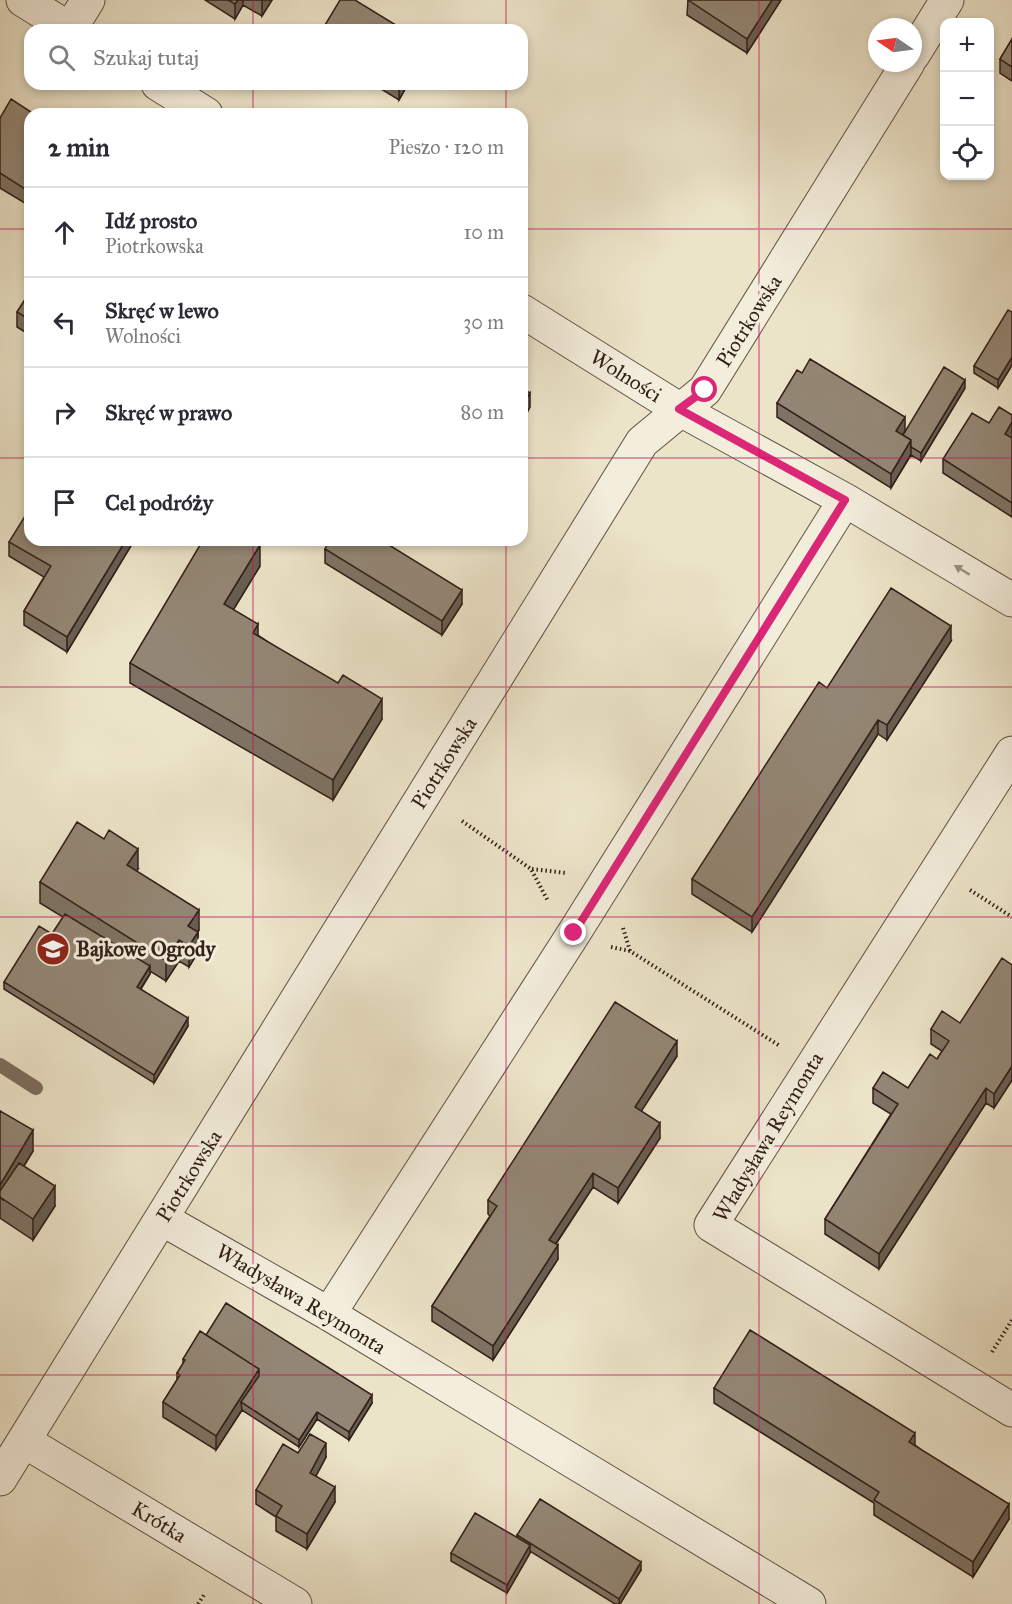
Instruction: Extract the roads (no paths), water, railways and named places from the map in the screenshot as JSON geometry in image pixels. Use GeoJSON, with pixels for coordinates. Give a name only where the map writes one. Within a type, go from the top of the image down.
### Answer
{"type":"FeatureCollection","features":[{"type":"Feature","properties":{"kind":"street"},"geometry":{"type":"LineString","coordinates":[[23,0],[61,24]]}},
{"type":"Feature","properties":{"kind":"street"},"geometry":{"type":"LineString","coordinates":[[74,24],[88,0]]}},
{"type":"Feature","properties":{"kind":"street"},"geometry":{"type":"LineString","coordinates":[[922,40],[947,0]]}},
{"type":"Feature","properties":{"kind":"street","name":"Piotrkowska"},"geometry":{"type":"LineString","coordinates":[[0,1479],[642,441],[705,390],[902,72]]}},
{"type":"Feature","properties":{"kind":"street"},"geometry":{"type":"LineString","coordinates":[[168,90],[196,108]]}},
{"type":"Feature","properties":{"kind":"street","name":"Wolności"},"geometry":{"type":"LineString","coordinates":[[528,315],[679,409],[845,500],[1012,600]]}},
{"type":"Feature","properties":{"kind":"street"},"geometry":{"type":"LineString","coordinates":[[329,1314],[574,933],[845,500]]}},
{"type":"Feature","properties":{"kind":"street","name":"Władysława Reymonta"},"geometry":{"type":"LineString","coordinates":[[1012,753],[810,1066],[711,1225],[1012,1410]]}},
{"type":"Feature","properties":{"kind":"street","name":"Władysława Reymonta"},"geometry":{"type":"LineString","coordinates":[[162,1219],[329,1314],[809,1604]]}},
{"type":"Feature","properties":{"kind":"street","name":"Krótka"},"geometry":{"type":"LineString","coordinates":[[24,1441],[295,1604]]}},
{"type":"Feature","properties":{"kind":"waterway"},"geometry":{"type":"LineString","coordinates":[[0,1065],[36,1088]]}},
{"type":"Feature","properties":{"kind":"place","name":"Bajkowe Ogrody"},"geometry":{"type":"Point","coordinates":[53,949]}}]}
